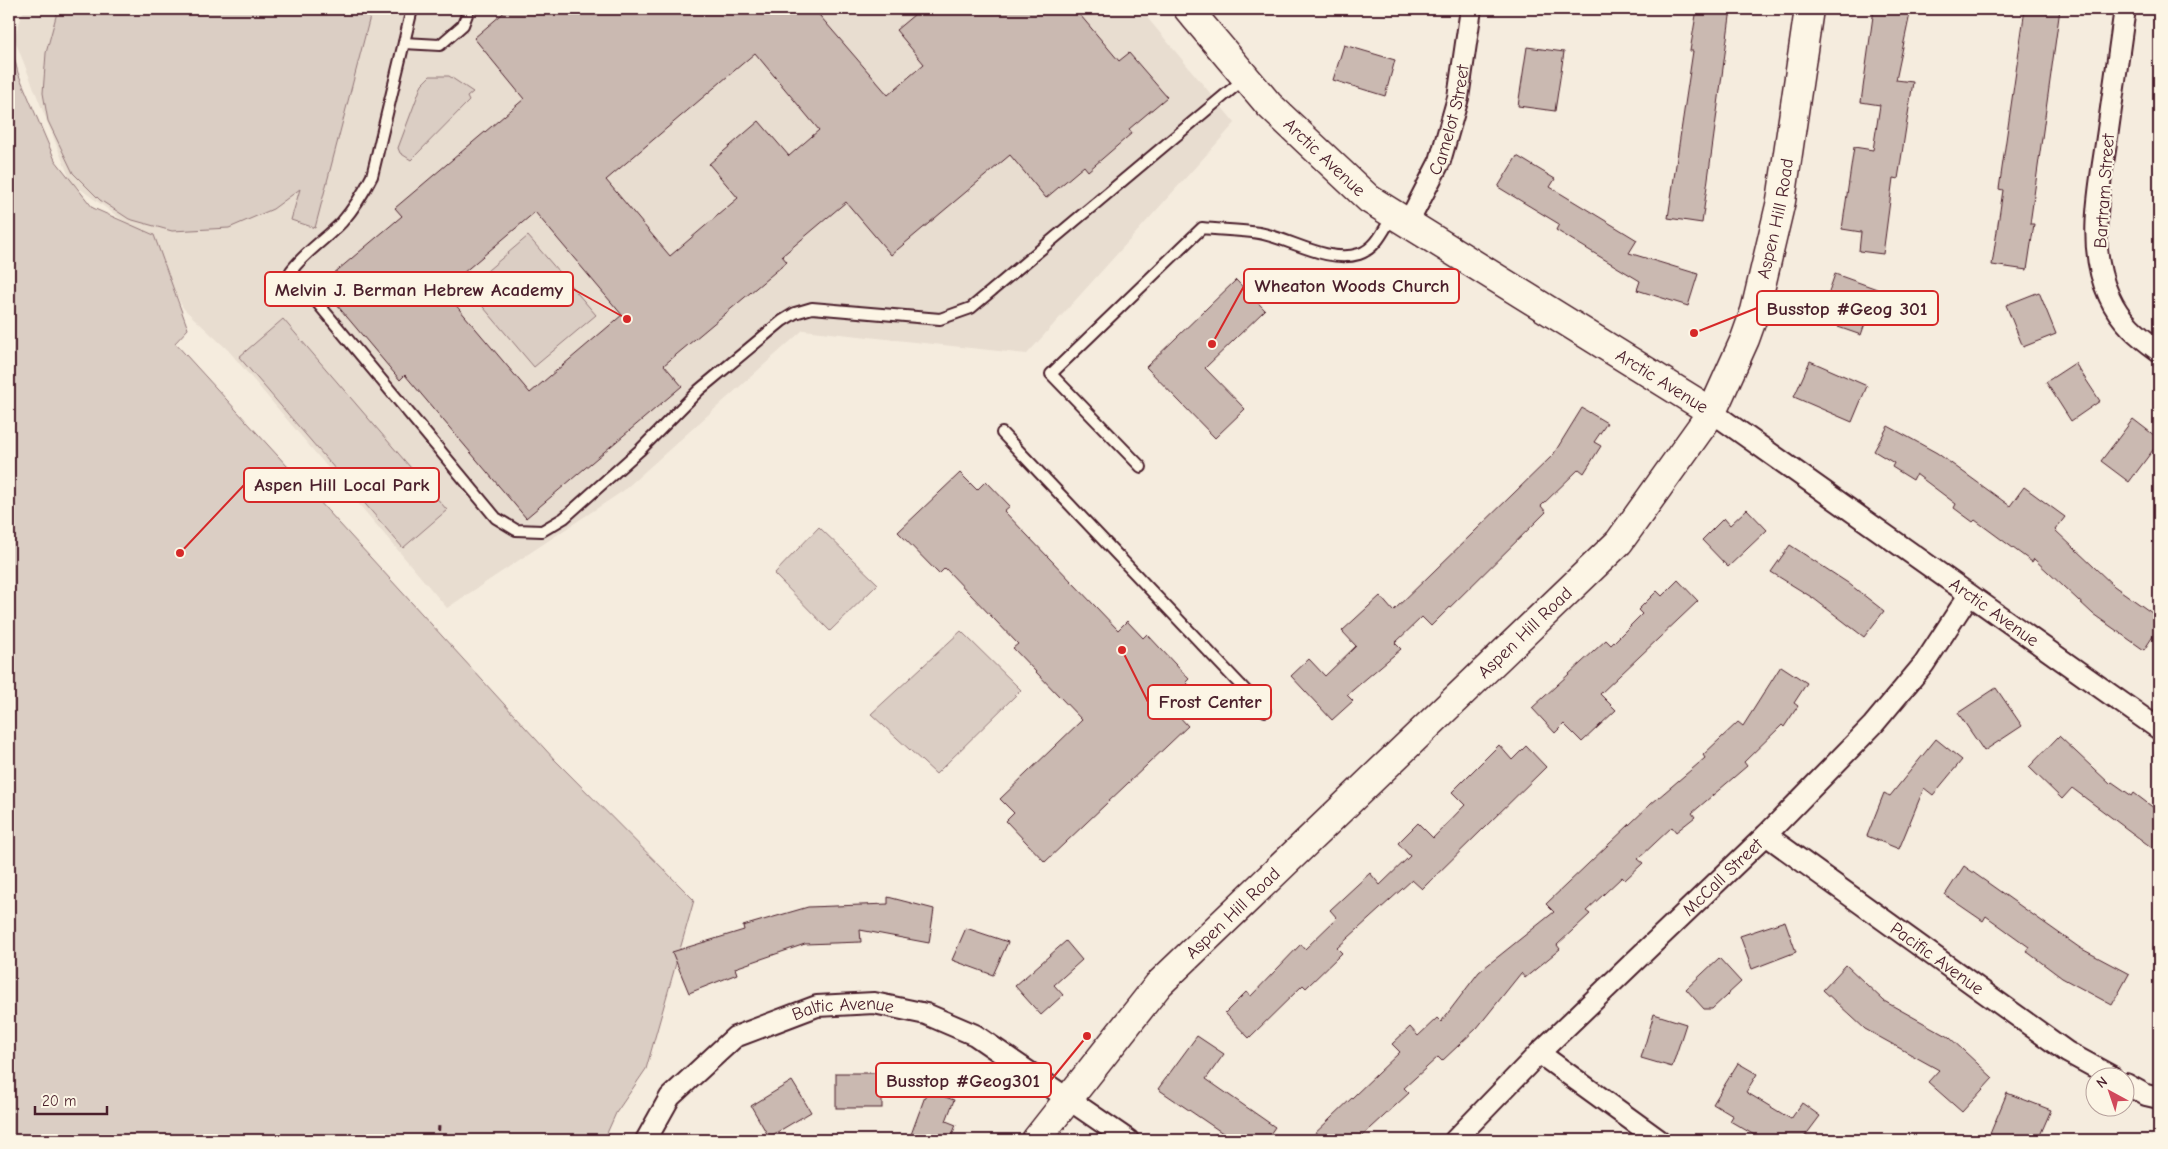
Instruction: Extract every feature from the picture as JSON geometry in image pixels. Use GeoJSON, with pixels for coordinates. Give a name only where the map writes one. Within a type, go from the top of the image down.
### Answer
{"type":"FeatureCollection","features":[{"type":"Feature","properties":{"kind":"street","name":"Arctic Avenue"},"geometry":{"type":"LineString","coordinates":[[1188,9],[1269,105],[1369,198],[1712,412],[2159,729]]}},
{"type":"Feature","properties":{"kind":"street","name":"Camelot Street"},"geometry":{"type":"LineString","coordinates":[[1401,218],[1442,152],[1458,98],[1470,9]]}},
{"type":"Feature","properties":{"kind":"street","name":"Aspen Hill Road"},"geometry":{"type":"LineString","coordinates":[[1036,1140],[1159,984],[1619,542],[1712,412],[1745,339],[1755,310],[1781,201],[1809,9]]}},
{"type":"Feature","properties":{"kind":"street","name":"Bartram Street"},"geometry":{"type":"LineString","coordinates":[[2125,9],[2100,186],[2096,237],[2100,271],[2109,296],[2132,331],[2159,352]]}},
{"type":"Feature","properties":{"kind":"street","name":"McCall Street"},"geometry":{"type":"LineString","coordinates":[[1455,1140],[1539,1053],[1766,835],[1892,702],[1924,664],[1969,595]]}},
{"type":"Feature","properties":{"kind":"street","name":"Pacific Avenue"},"geometry":{"type":"LineString","coordinates":[[1766,835],[2067,1052],[2093,1066]]}},
{"type":"Feature","properties":{"kind":"street","name":"Baltic Avenue"},"geometry":{"type":"LineString","coordinates":[[646,1140],[670,1097],[735,1037],[817,1006],[874,1002],[926,1014],[975,1035],[1128,1140]]}},
{"type":"Feature","properties":{"kind":"street"},"geometry":{"type":"LineString","coordinates":[[1539,1053],[1660,1140]]}},
{"type":"Feature","properties":{"kind":"street"},"geometry":{"type":"LineString","coordinates":[[2136,1090],[2146,1095],[2159,1098]]}},
{"type":"Feature","properties":{"kind":"lane"},"geometry":{"type":"LineString","coordinates":[[412,9],[372,176],[361,198],[341,223],[301,258],[291,271],[496,518],[516,530],[542,531],[564,518],[640,450],[699,390],[782,321],[795,313],[812,308],[940,319],[971,308],[1246,78]]}},
{"type":"Feature","properties":{"kind":"lane"},"geometry":{"type":"LineString","coordinates":[[404,43],[440,45],[463,25],[469,9]]}},
{"type":"Feature","properties":{"kind":"lane"},"geometry":{"type":"LineString","coordinates":[[1141,467],[1051,374],[1202,228],[1260,233],[1312,250],[1336,255],[1359,254],[1374,245],[1401,218]]}},
{"type":"Feature","properties":{"kind":"lane"},"geometry":{"type":"LineString","coordinates":[[1002,433],[1265,711]]}},
{"type":"Feature","properties":{"kind":"path"},"geometry":{"type":"LineString","coordinates":[[438,1140],[439,1125]]}},
{"type":"Feature","properties":{"kind":"shaded area"},"geometry":{"type":"Polygon","coordinates":[[[24,9],[1140,9],[1235,123],[1027,354],[803,330],[623,491],[447,608],[228,350],[183,308],[149,240],[71,182],[14,38],[24,9]]]}},
{"type":"Feature","properties":{"kind":"shaded area"},"geometry":{"type":"Polygon","coordinates":[[[58,9],[372,9],[315,228],[291,220],[300,189],[273,209],[229,228],[172,231],[129,219],[100,200],[73,173],[48,121],[43,93],[46,53],[58,9]]]}},
{"type":"Feature","properties":{"kind":"shaded area"},"geometry":{"type":"Polygon","coordinates":[[[9,37],[18,73],[55,160],[93,208],[154,235],[188,329],[175,343],[555,760],[694,900],[646,1069],[616,1113],[604,1140],[9,1140],[9,37]]]}},
{"type":"Feature","properties":{"kind":"shaded area"},"geometry":{"type":"Polygon","coordinates":[[[430,76],[449,76],[473,92],[467,97],[469,101],[411,160],[400,153],[398,148],[422,84],[430,76]]]}},
{"type":"Feature","properties":{"kind":"shaded area"},"geometry":{"type":"Polygon","coordinates":[[[528,236],[596,315],[534,367],[467,288],[528,236]]]}},
{"type":"Feature","properties":{"kind":"shaded area"},"geometry":{"type":"Polygon","coordinates":[[[283,319],[447,510],[403,548],[239,357],[283,319]]]}},
{"type":"Feature","properties":{"kind":"shaded area"},"geometry":{"type":"Polygon","coordinates":[[[819,527],[878,584],[830,631],[774,574],[819,527]]]}},
{"type":"Feature","properties":{"kind":"shaded area"},"geometry":{"type":"Polygon","coordinates":[[[961,631],[1021,690],[936,774],[871,714],[961,631]]]}},
{"type":"Feature","properties":{"kind":"building"},"geometry":{"type":"Polygon","coordinates":[[[508,9],[814,9],[888,95],[924,64],[896,30],[921,9],[1075,9],[1119,61],[1129,53],[1167,97],[1129,129],[1132,133],[1088,171],[1084,166],[1046,198],[1010,155],[891,255],[846,202],[782,256],[787,262],[664,365],[682,386],[526,518],[405,375],[400,380],[320,285],[402,216],[395,208],[524,99],[474,38],[508,9]],[[755,53],[606,180],[670,256],[738,198],[709,164],[759,121],[789,156],[819,130],[755,53]],[[535,212],[443,290],[530,393],[622,315],[535,212]]]}},
{"type":"Feature","properties":{"kind":"building"},"geometry":{"type":"Polygon","coordinates":[[[1697,9],[1731,9],[1702,223],[1668,218],[1693,51],[1690,51],[1697,9]]]}},
{"type":"Feature","properties":{"kind":"building"},"geometry":{"type":"Polygon","coordinates":[[[1874,9],[1911,9],[1896,80],[1913,82],[1898,179],[1893,178],[1883,254],[1859,251],[1861,232],[1842,229],[1854,147],[1873,150],[1880,105],[1861,102],[1874,9]]]}},
{"type":"Feature","properties":{"kind":"building"},"geometry":{"type":"Polygon","coordinates":[[[2025,9],[2060,9],[2030,224],[2034,224],[2027,270],[1992,265],[2003,190],[1999,189],[2025,9]]]}},
{"type":"Feature","properties":{"kind":"building"},"geometry":{"type":"Polygon","coordinates":[[[1344,45],[1395,60],[1385,96],[1333,80],[1344,45]]]}},
{"type":"Feature","properties":{"kind":"building"},"geometry":{"type":"Polygon","coordinates":[[[1527,47],[1564,52],[1555,111],[1518,106],[1527,47]]]}},
{"type":"Feature","properties":{"kind":"building"},"geometry":{"type":"Polygon","coordinates":[[[1517,156],[1555,179],[1550,187],[1637,240],[1629,253],[1698,274],[1688,306],[1637,290],[1640,281],[1556,230],[1559,224],[1498,187],[1517,156]]]}},
{"type":"Feature","properties":{"kind":"building"},"geometry":{"type":"Polygon","coordinates":[[[1835,274],[1877,289],[1861,335],[1838,327],[1844,309],[1825,303],[1835,274]]]}},
{"type":"Feature","properties":{"kind":"building"},"geometry":{"type":"Polygon","coordinates":[[[1236,280],[1265,310],[1205,368],[1245,409],[1215,438],[1146,367],[1236,280]]]}},
{"type":"Feature","properties":{"kind":"building"},"geometry":{"type":"Polygon","coordinates":[[[2039,292],[2056,334],[2023,347],[2006,305],[2039,292]]]}},
{"type":"Feature","properties":{"kind":"building"},"geometry":{"type":"Polygon","coordinates":[[[1810,361],[1867,386],[1852,422],[1794,397],[1810,361]]]}},
{"type":"Feature","properties":{"kind":"building"},"geometry":{"type":"Polygon","coordinates":[[[2075,363],[2100,401],[2071,421],[2046,382],[2075,363]]]}},
{"type":"Feature","properties":{"kind":"building"},"geometry":{"type":"Polygon","coordinates":[[[1582,408],[1607,423],[1594,442],[1601,446],[1584,473],[1579,469],[1541,506],[1546,512],[1431,626],[1422,617],[1395,643],[1401,649],[1347,695],[1353,701],[1332,720],[1291,676],[1309,659],[1325,676],[1356,646],[1342,631],[1380,596],[1393,611],[1553,455],[1582,408]]]}},
{"type":"Feature","properties":{"kind":"building"},"geometry":{"type":"Polygon","coordinates":[[[2133,419],[2159,439],[2159,442],[2129,482],[2101,461],[2133,419]]]}},
{"type":"Feature","properties":{"kind":"building"},"geometry":{"type":"Polygon","coordinates":[[[1888,426],[1937,453],[2010,506],[2024,487],[2065,517],[2055,530],[2114,586],[2159,618],[2159,627],[2144,650],[2093,614],[2034,559],[2032,562],[1975,520],[1973,522],[1954,508],[1956,504],[1916,474],[1913,480],[1892,467],[1894,463],[1874,451],[1888,426]]]}},
{"type":"Feature","properties":{"kind":"building"},"geometry":{"type":"Polygon","coordinates":[[[960,473],[977,490],[986,481],[1010,506],[1004,511],[1118,630],[1127,621],[1143,638],[1147,634],[1189,679],[1186,682],[1197,693],[1176,713],[1188,726],[1045,862],[1006,821],[1014,813],[1000,799],[1082,720],[1013,648],[1018,644],[945,568],[939,574],[898,532],[960,473]]]}},
{"type":"Feature","properties":{"kind":"building"},"geometry":{"type":"Polygon","coordinates":[[[1747,509],[1767,530],[1728,567],[1702,540],[1724,518],[1730,525],[1747,509]]]}},
{"type":"Feature","properties":{"kind":"building"},"geometry":{"type":"Polygon","coordinates":[[[1790,545],[1848,583],[1884,611],[1864,637],[1813,598],[1771,572],[1790,545]]]}},
{"type":"Feature","properties":{"kind":"building"},"geometry":{"type":"Polygon","coordinates":[[[1678,580],[1698,601],[1600,694],[1616,710],[1582,742],[1564,724],[1555,733],[1532,708],[1606,640],[1611,645],[1642,614],[1638,610],[1657,591],[1662,596],[1678,580]]]}},
{"type":"Feature","properties":{"kind":"building"},"geometry":{"type":"Polygon","coordinates":[[[1781,666],[1807,683],[1794,703],[1798,706],[1784,727],[1782,725],[1744,762],[1747,766],[1692,813],[1695,817],[1676,832],[1672,827],[1638,859],[1643,863],[1625,880],[1622,877],[1586,911],[1590,914],[1557,945],[1560,949],[1525,978],[1521,973],[1477,1028],[1442,1061],[1438,1057],[1404,1088],[1409,1093],[1358,1140],[1308,1140],[1400,1052],[1392,1044],[1410,1027],[1418,1036],[1437,1018],[1441,1022],[1479,972],[1554,912],[1546,904],[1651,804],[1705,758],[1703,755],[1738,722],[1743,726],[1781,666]]]}},
{"type":"Feature","properties":{"kind":"building"},"geometry":{"type":"Polygon","coordinates":[[[1996,688],[2022,726],[1984,751],[1958,713],[1996,688]]]}},
{"type":"Feature","properties":{"kind":"building"},"geometry":{"type":"Polygon","coordinates":[[[2059,736],[2110,784],[2112,782],[2132,796],[2134,793],[2159,812],[2159,853],[2072,788],[2062,799],[2029,767],[2059,736]]]}},
{"type":"Feature","properties":{"kind":"building"},"geometry":{"type":"Polygon","coordinates":[[[1936,739],[1962,760],[1933,795],[1924,788],[1899,849],[1867,836],[1884,793],[1890,796],[1936,739]]]}},
{"type":"Feature","properties":{"kind":"building"},"geometry":{"type":"Polygon","coordinates":[[[1499,745],[1512,760],[1526,746],[1546,767],[1422,889],[1412,880],[1337,948],[1342,953],[1306,988],[1303,985],[1249,1038],[1225,1013],[1246,992],[1251,996],[1301,944],[1305,949],[1337,918],[1330,910],[1370,873],[1380,885],[1410,856],[1398,843],[1418,823],[1433,838],[1465,805],[1452,792],[1499,745]]]}},
{"type":"Feature","properties":{"kind":"building"},"geometry":{"type":"Polygon","coordinates":[[[1964,866],[2080,948],[2129,974],[2112,1005],[2062,978],[2026,951],[2029,947],[1986,916],[1983,921],[1945,895],[1964,866]]]}},
{"type":"Feature","properties":{"kind":"building"},"geometry":{"type":"Polygon","coordinates":[[[888,897],[934,909],[929,943],[860,930],[861,942],[805,944],[735,968],[737,974],[689,993],[672,952],[744,930],[743,926],[808,907],[888,904],[888,897]]]}},
{"type":"Feature","properties":{"kind":"building"},"geometry":{"type":"Polygon","coordinates":[[[1785,921],[1796,952],[1752,969],[1740,936],[1785,921]]]}},
{"type":"Feature","properties":{"kind":"building"},"geometry":{"type":"Polygon","coordinates":[[[966,928],[1008,942],[993,975],[952,960],[966,928]]]}},
{"type":"Feature","properties":{"kind":"building"},"geometry":{"type":"Polygon","coordinates":[[[1066,941],[1082,960],[1054,985],[1063,995],[1041,1015],[1015,986],[1066,941]]]}},
{"type":"Feature","properties":{"kind":"building"},"geometry":{"type":"Polygon","coordinates":[[[1719,958],[1741,982],[1712,1009],[1704,1009],[1686,989],[1719,958]]]}},
{"type":"Feature","properties":{"kind":"building"},"geometry":{"type":"Polygon","coordinates":[[[1846,965],[1884,1001],[1949,1037],[1993,1078],[1962,1112],[1928,1082],[1939,1070],[1865,1029],[1823,990],[1846,965]]]}},
{"type":"Feature","properties":{"kind":"building"},"geometry":{"type":"Polygon","coordinates":[[[1654,1014],[1686,1024],[1672,1067],[1641,1058],[1654,1014]]]}},
{"type":"Feature","properties":{"kind":"building"},"geometry":{"type":"Polygon","coordinates":[[[1197,1036],[1224,1054],[1206,1079],[1275,1127],[1266,1140],[1233,1140],[1158,1089],[1197,1036]]]}},
{"type":"Feature","properties":{"kind":"building"},"geometry":{"type":"Polygon","coordinates":[[[1738,1063],[1757,1074],[1746,1092],[1791,1119],[1802,1103],[1820,1116],[1802,1140],[1763,1140],[1730,1121],[1733,1116],[1713,1104],[1738,1063]]]}},
{"type":"Feature","properties":{"kind":"building"},"geometry":{"type":"Polygon","coordinates":[[[836,1073],[882,1073],[882,1108],[836,1108],[836,1073]]]}},
{"type":"Feature","properties":{"kind":"building"},"geometry":{"type":"Polygon","coordinates":[[[792,1081],[811,1112],[769,1137],[751,1106],[792,1081]]]}},
{"type":"Feature","properties":{"kind":"building"},"geometry":{"type":"Polygon","coordinates":[[[927,1091],[954,1100],[946,1121],[956,1125],[950,1140],[909,1140],[927,1091]]]}},
{"type":"Feature","properties":{"kind":"building"},"geometry":{"type":"Polygon","coordinates":[[[2007,1093],[2051,1110],[2038,1140],[2007,1140],[1990,1134],[2007,1093]]]}},
{"type":"Feature","properties":{"kind":"place","name":"Melvin J. Berman Hebrew Academy"},"geometry":{"type":"Point","coordinates":[627,319]}},
{"type":"Feature","properties":{"kind":"place","name":"Busstop #Geog 301"},"geometry":{"type":"Point","coordinates":[1694,333]}},
{"type":"Feature","properties":{"kind":"place","name":"Wheaton Woods Church"},"geometry":{"type":"Point","coordinates":[1212,344]}},
{"type":"Feature","properties":{"kind":"place","name":"Aspen Hill Local Park"},"geometry":{"type":"Point","coordinates":[180,553]}},
{"type":"Feature","properties":{"kind":"place","name":"Frost Center"},"geometry":{"type":"Point","coordinates":[1122,650]}},
{"type":"Feature","properties":{"kind":"place","name":"Busstop #Geog301"},"geometry":{"type":"Point","coordinates":[1087,1036]}}]}
